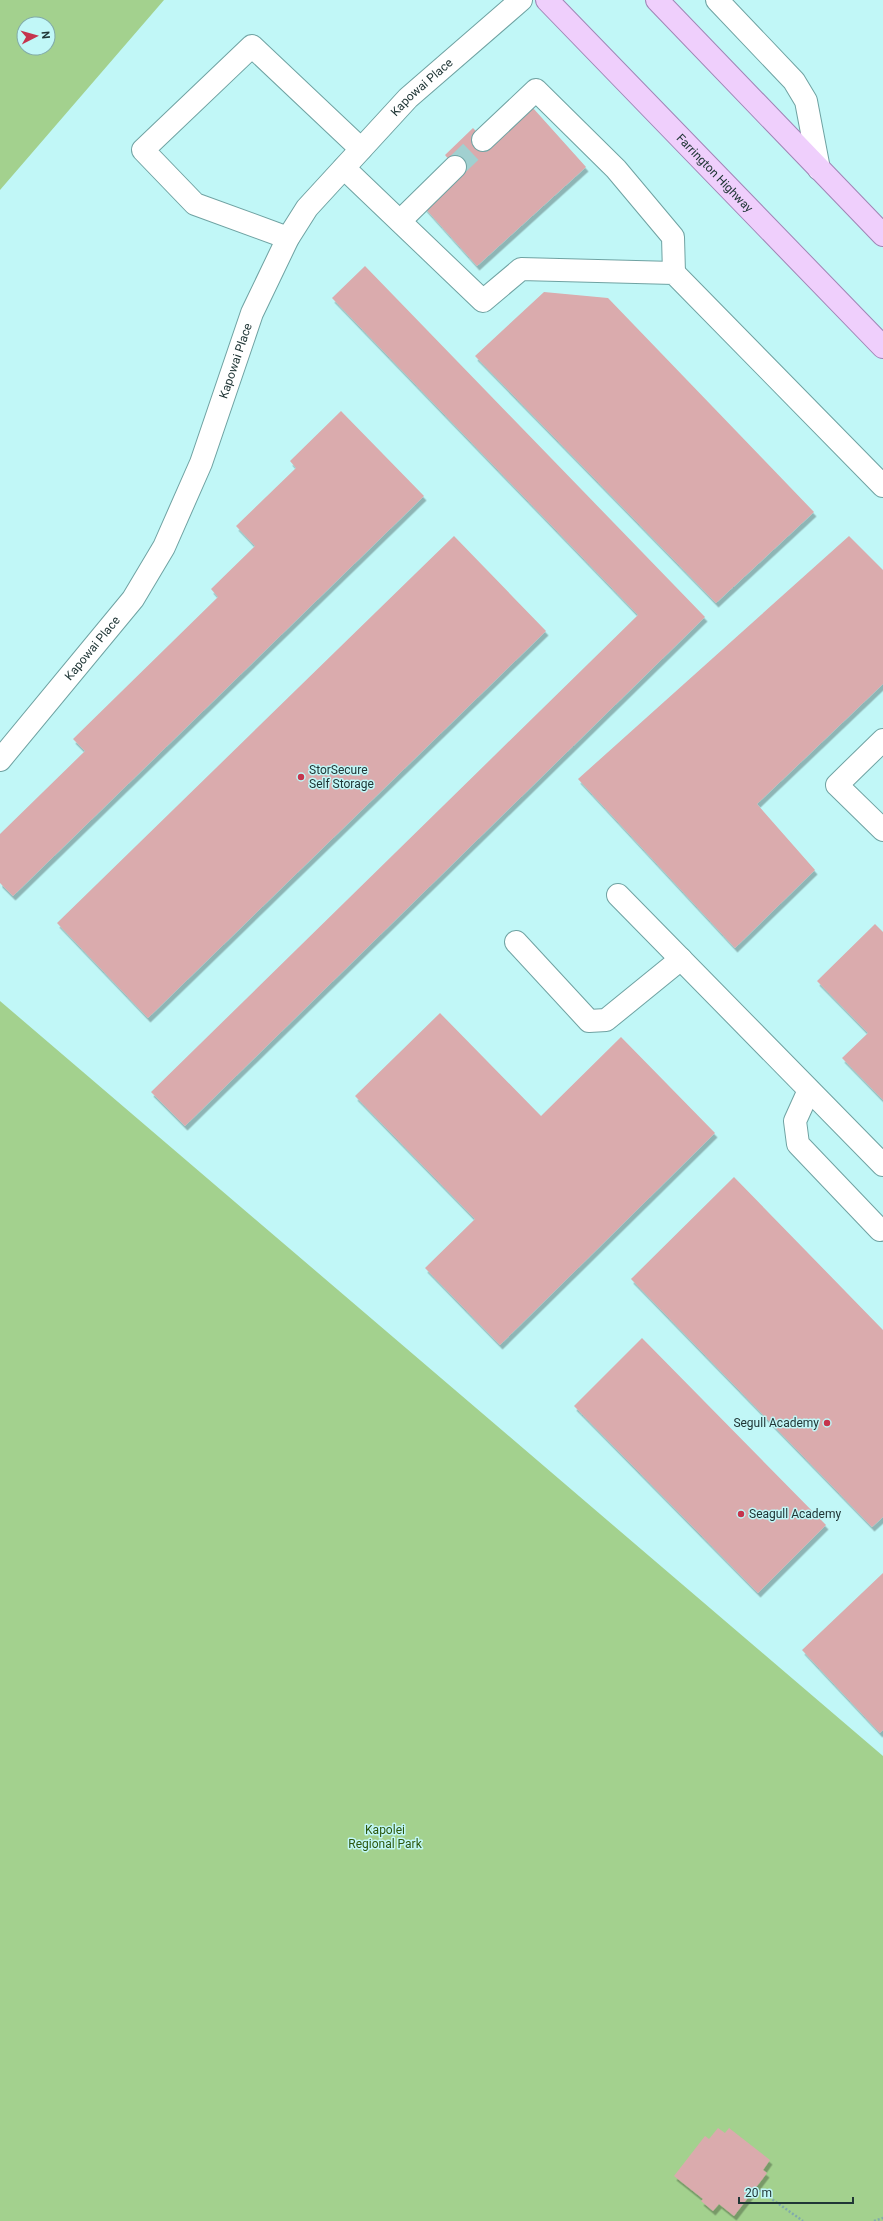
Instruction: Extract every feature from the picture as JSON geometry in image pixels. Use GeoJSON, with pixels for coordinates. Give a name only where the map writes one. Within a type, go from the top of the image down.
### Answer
{"type":"FeatureCollection","features":[{"type":"Feature","properties":{"kind":"main road","name":"Farrington Highway"},"geometry":{"type":"LineString","coordinates":[[547,0],[883,347]]}},
{"type":"Feature","properties":{"kind":"main road"},"geometry":{"type":"LineString","coordinates":[[657,0],[883,235]]}},
{"type":"Feature","properties":{"kind":"street","name":"Kapowai Place"},"geometry":{"type":"LineString","coordinates":[[0,760],[133,599],[164,547],[200,464],[252,313],[288,238],[307,208],[408,98],[521,0]]}},
{"type":"Feature","properties":{"kind":"street"},"geometry":{"type":"LineString","coordinates":[[717,0],[794,80],[806,101],[819,168]]}},
{"type":"Feature","properties":{"kind":"street"},"geometry":{"type":"LineString","coordinates":[[288,238],[195,204],[143,150],[252,46],[361,149]]}},
{"type":"Feature","properties":{"kind":"street"},"geometry":{"type":"LineString","coordinates":[[483,140],[536,90],[616,169],[673,237],[674,273],[883,486]]}},
{"type":"Feature","properties":{"kind":"street"},"geometry":{"type":"LineString","coordinates":[[400,221],[455,167]]}},
{"type":"Feature","properties":{"kind":"street"},"geometry":{"type":"LineString","coordinates":[[344,168],[483,301],[521,269],[674,273]]}},
{"type":"Feature","properties":{"kind":"street"},"geometry":{"type":"LineString","coordinates":[[883,740],[837,785],[883,830]]}},
{"type":"Feature","properties":{"kind":"street"},"geometry":{"type":"LineString","coordinates":[[618,895],[883,1165]]}},
{"type":"Feature","properties":{"kind":"street"},"geometry":{"type":"LineString","coordinates":[[516,942],[589,1021],[606,1020],[681,959]]}},
{"type":"Feature","properties":{"kind":"street"},"geometry":{"type":"LineString","coordinates":[[809,1090],[795,1121],[798,1144],[880,1230]]}},
{"type":"Feature","properties":{"kind":"path"},"geometry":{"type":"LineString","coordinates":[[756,2188],[793,2216],[803,2221]]}},
{"type":"Feature","properties":{"kind":"path"},"geometry":{"type":"LineString","coordinates":[[874,2221],[883,2218]]}},
{"type":"Feature","properties":{"kind":"green space"},"geometry":{"type":"Polygon","coordinates":[[[0,0],[164,0],[0,190],[0,0]]]}},
{"type":"Feature","properties":{"kind":"green space","name":"Kapolei Regional Park"},"geometry":{"type":"Polygon","coordinates":[[[0,1001],[883,1756],[883,2221],[0,2221],[0,1001]]]}},
{"type":"Feature","properties":{"kind":"building"},"geometry":{"type":"Polygon","coordinates":[[[533,108],[586,167],[477,266],[424,207],[461,174],[445,155],[473,128],[491,147],[533,108]]]}},
{"type":"Feature","properties":{"kind":"building"},"geometry":{"type":"Polygon","coordinates":[[[365,266],[705,617],[185,1126],[151,1092],[638,615],[332,298],[365,266]]]}},
{"type":"Feature","properties":{"kind":"building"},"geometry":{"type":"Polygon","coordinates":[[[544,292],[608,298],[814,512],[716,603],[475,356],[544,292]]]}},
{"type":"Feature","properties":{"kind":"building"},"geometry":{"type":"Polygon","coordinates":[[[341,411],[424,496],[13,896],[0,883],[0,834],[85,751],[73,739],[218,597],[211,589],[255,546],[236,526],[296,468],[290,461],[341,411]]]}},
{"type":"Feature","properties":{"kind":"building","name":"StorSecure Self Storage"},"geometry":{"type":"Polygon","coordinates":[[[454,536],[546,631],[148,1018],[57,923],[454,536]]]}},
{"type":"Feature","properties":{"kind":"building"},"geometry":{"type":"Polygon","coordinates":[[[849,536],[883,570],[883,684],[757,804],[815,870],[735,948],[578,779],[849,536]]]}},
{"type":"Feature","properties":{"kind":"building"},"geometry":{"type":"Polygon","coordinates":[[[875,924],[883,932],[883,1100],[842,1058],[868,1033],[817,981],[875,924]]]}},
{"type":"Feature","properties":{"kind":"building"},"geometry":{"type":"Polygon","coordinates":[[[440,1013],[541,1116],[621,1037],[715,1133],[500,1345],[425,1268],[475,1219],[355,1096],[440,1013]]]}},
{"type":"Feature","properties":{"kind":"building","name":"Segull Academy"},"geometry":{"type":"Polygon","coordinates":[[[734,1177],[883,1330],[883,1517],[872,1527],[631,1279],[734,1177]]]}},
{"type":"Feature","properties":{"kind":"building"},"geometry":{"type":"Polygon","coordinates":[[[642,1338],[826,1525],[758,1593],[574,1406],[642,1338]]]}},
{"type":"Feature","properties":{"kind":"building"},"geometry":{"type":"Polygon","coordinates":[[[883,1573],[883,1730],[880,1733],[802,1650],[883,1573]]]}},
{"type":"Feature","properties":{"kind":"building"},"geometry":{"type":"Polygon","coordinates":[[[718,2128],[725,2133],[729,2128],[770,2160],[763,2170],[767,2173],[734,2216],[719,2204],[713,2211],[701,2201],[703,2199],[674,2176],[705,2136],[709,2139],[718,2128]]]}},
{"type":"Feature","properties":{"kind":"tunnel"},"geometry":{"type":"LineString","coordinates":[[455,167],[483,140]]}},
{"type":"Feature","properties":{"kind":"place","name":"StorSecure Self Storage"},"geometry":{"type":"Point","coordinates":[301,777]}},
{"type":"Feature","properties":{"kind":"place","name":"Segull Academy"},"geometry":{"type":"Point","coordinates":[827,1423]}},
{"type":"Feature","properties":{"kind":"place","name":"Seagull Academy"},"geometry":{"type":"Point","coordinates":[741,1514]}}]}
